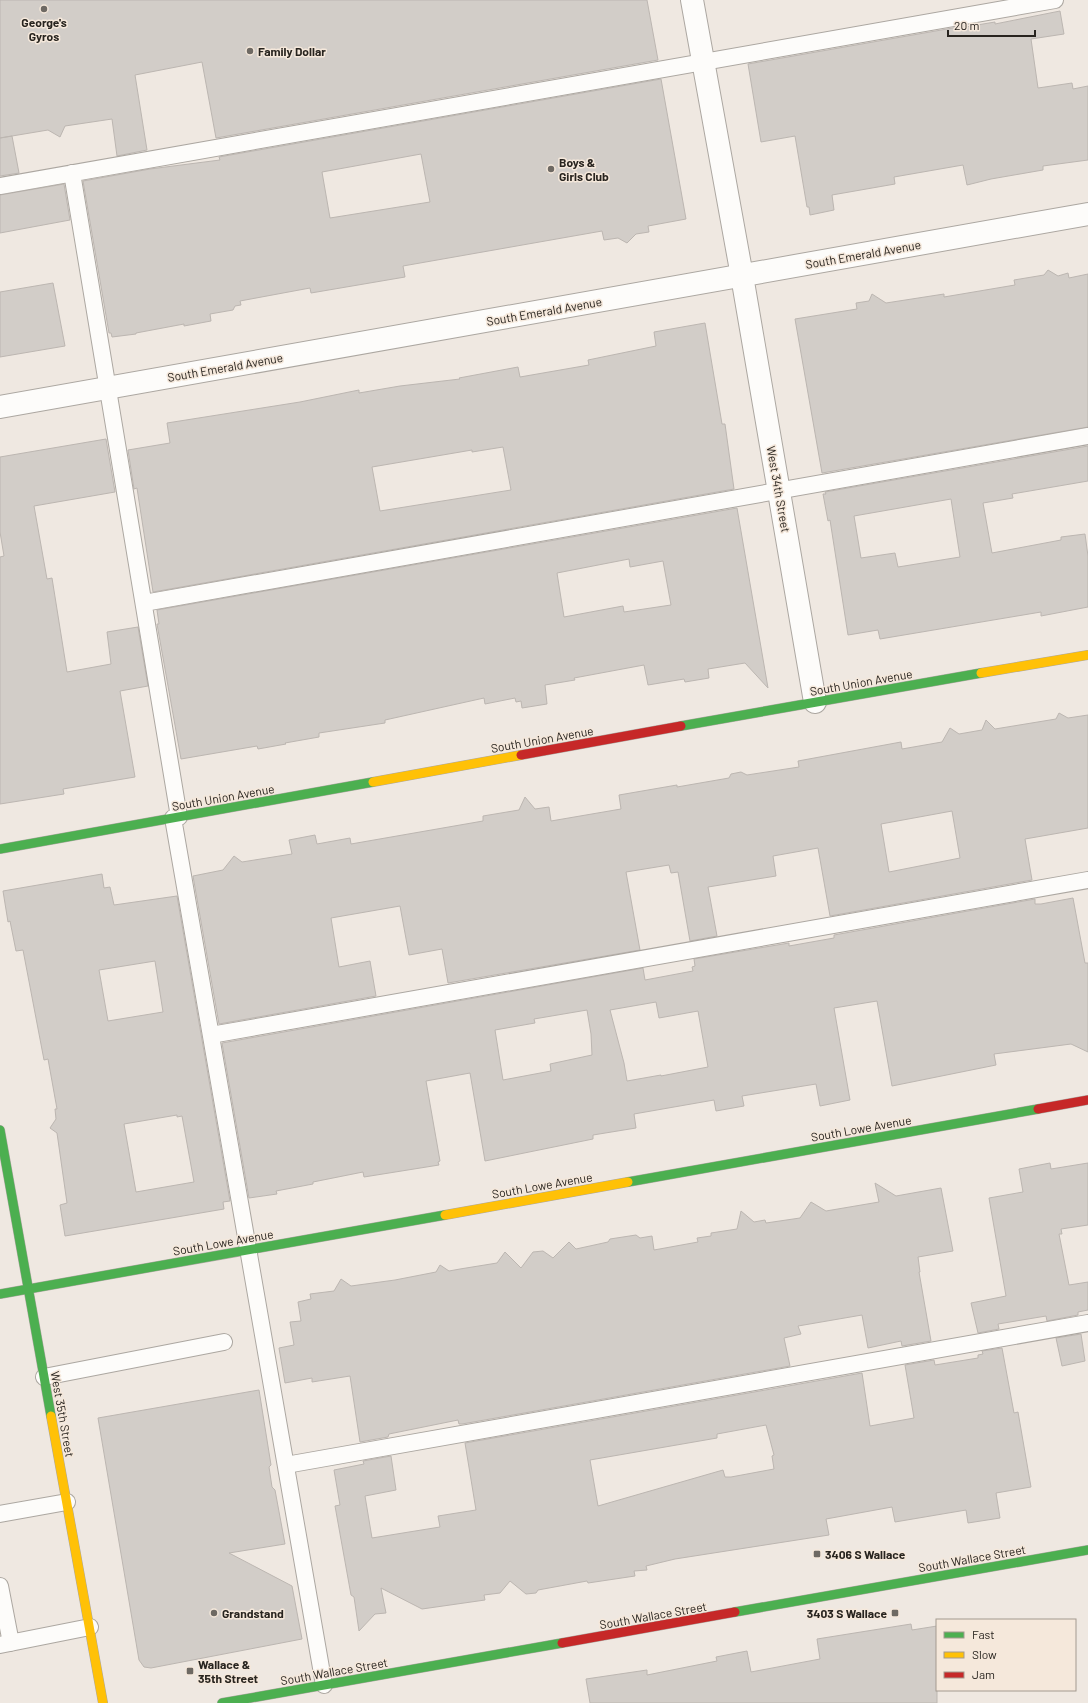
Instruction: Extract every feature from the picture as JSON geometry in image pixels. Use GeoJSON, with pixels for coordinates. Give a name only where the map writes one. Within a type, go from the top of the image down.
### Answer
{"type":"FeatureCollection","features":[{"type":"Feature","properties":{"kind":"street"},"geometry":{"type":"LineString","coordinates":[[692,0],[703,62]]}},
{"type":"Feature","properties":{"kind":"street","name":"West 34th Street"},"geometry":{"type":"LineString","coordinates":[[703,62],[780,490],[815,702]]}},
{"type":"Feature","properties":{"kind":"street","name":"South Emerald Avenue"},"geometry":{"type":"LineString","coordinates":[[0,407],[1088,214]]}},
{"type":"Feature","properties":{"kind":"street","name":"South Union Avenue"},"geometry":{"type":"LineString","coordinates":[[0,849],[815,702],[1088,655]]}},
{"type":"Feature","properties":{"kind":"street","name":"South Lowe Avenue"},"geometry":{"type":"LineString","coordinates":[[0,1294],[1088,1100]]}},
{"type":"Feature","properties":{"kind":"street","name":"West 35th Street"},"geometry":{"type":"LineString","coordinates":[[0,1130],[103,1703]]}},
{"type":"Feature","properties":{"kind":"street","name":"South Wallace Street"},"geometry":{"type":"LineString","coordinates":[[222,1703],[1088,1550]]}},
{"type":"Feature","properties":{"kind":"lane"},"geometry":{"type":"LineString","coordinates":[[0,186],[1054,0]]}},
{"type":"Feature","properties":{"kind":"lane"},"geometry":{"type":"LineString","coordinates":[[72,173],[144,603],[211,1035],[324,1685]]}},
{"type":"Feature","properties":{"kind":"lane"},"geometry":{"type":"LineString","coordinates":[[144,603],[1088,436]]}},
{"type":"Feature","properties":{"kind":"lane"},"geometry":{"type":"LineString","coordinates":[[211,1035],[1088,880]]}},
{"type":"Feature","properties":{"kind":"lane"},"geometry":{"type":"LineString","coordinates":[[286,1466],[1088,1323]]}},
{"type":"Feature","properties":{"kind":"lane"},"geometry":{"type":"LineString","coordinates":[[44,1377],[224,1342]]}},
{"type":"Feature","properties":{"kind":"lane"},"geometry":{"type":"LineString","coordinates":[[0,1514],[67,1502]]}},
{"type":"Feature","properties":{"kind":"lane"},"geometry":{"type":"LineString","coordinates":[[0,1586],[6,1644],[90,1627]]}},
{"type":"Feature","properties":{"kind":"building"},"geometry":{"type":"Polygon","coordinates":[[[0,0],[647,0],[658,60],[216,138],[202,62],[135,75],[147,150],[117,156],[112,119],[65,126],[60,137],[48,130],[12,136],[19,173],[0,176],[0,0]]]}},
{"type":"Feature","properties":{"kind":"building"},"geometry":{"type":"Polygon","coordinates":[[[1060,11],[1064,34],[1031,39],[1038,88],[1072,83],[1073,89],[1088,86],[1088,160],[1043,166],[1043,170],[991,179],[967,185],[963,165],[894,177],[895,184],[832,195],[834,210],[810,215],[809,207],[807,207],[795,136],[761,142],[748,64],[964,26],[995,22],[995,24],[1060,11]]]}},
{"type":"Feature","properties":{"kind":"building"},"geometry":{"type":"Polygon","coordinates":[[[661,79],[686,219],[648,226],[649,232],[636,234],[627,243],[618,238],[604,240],[602,231],[403,266],[405,277],[311,293],[310,288],[240,301],[241,305],[235,306],[233,310],[210,314],[211,321],[184,326],[184,324],[136,334],[112,337],[111,333],[109,333],[83,181],[150,169],[220,160],[219,157],[661,79]],[[421,154],[322,172],[330,218],[430,202],[421,154]]]}},
{"type":"Feature","properties":{"kind":"building"},"geometry":{"type":"Polygon","coordinates":[[[64,184],[70,220],[0,233],[0,195],[64,184]]]}},
{"type":"Feature","properties":{"kind":"building"},"geometry":{"type":"Polygon","coordinates":[[[1048,270],[1058,276],[1068,273],[1069,278],[1088,274],[1088,427],[822,473],[795,319],[857,309],[856,303],[869,301],[872,294],[886,303],[944,294],[944,297],[1015,285],[1014,280],[1044,275],[1048,270]]]}},
{"type":"Feature","properties":{"kind":"building"},"geometry":{"type":"Polygon","coordinates":[[[53,283],[65,346],[0,357],[0,292],[53,283]]]}},
{"type":"Feature","properties":{"kind":"building"},"geometry":{"type":"Polygon","coordinates":[[[705,323],[722,424],[725,424],[734,489],[153,592],[137,488],[134,489],[128,450],[170,443],[167,423],[300,402],[359,390],[359,393],[400,386],[460,379],[459,378],[518,367],[520,377],[589,365],[588,360],[656,346],[654,332],[705,323]],[[503,447],[472,452],[472,450],[372,467],[380,511],[511,490],[503,447]]]}},
{"type":"Feature","properties":{"kind":"building"},"geometry":{"type":"Polygon","coordinates":[[[106,439],[115,492],[34,506],[47,579],[52,578],[67,672],[111,664],[107,632],[138,627],[148,686],[120,691],[135,777],[63,789],[64,794],[0,804],[0,557],[4,556],[0,532],[0,457],[106,439]]]}},
{"type":"Feature","properties":{"kind":"building"},"geometry":{"type":"Polygon","coordinates":[[[1088,446],[1088,481],[1012,494],[1013,498],[983,503],[992,553],[1061,540],[1061,537],[1085,534],[1088,556],[1088,607],[1041,616],[1041,612],[880,639],[878,630],[848,635],[830,520],[828,521],[823,494],[826,494],[825,492],[1088,446]],[[951,499],[854,516],[861,558],[895,553],[898,567],[960,557],[951,499]]]}},
{"type":"Feature","properties":{"kind":"building"},"geometry":{"type":"Polygon","coordinates":[[[737,508],[768,688],[745,663],[708,669],[709,678],[685,682],[684,679],[648,685],[644,665],[545,685],[547,704],[522,708],[521,701],[516,702],[515,698],[485,704],[484,698],[385,720],[385,723],[319,733],[319,737],[285,743],[286,744],[258,749],[257,746],[181,759],[157,624],[159,624],[157,610],[737,508]],[[629,559],[557,573],[564,617],[623,606],[624,612],[671,605],[663,561],[630,567],[629,559]]]}},
{"type":"Feature","properties":{"kind":"building"},"geometry":{"type":"Polygon","coordinates":[[[1059,713],[1068,718],[1088,715],[1088,828],[1025,839],[1032,880],[830,916],[818,848],[773,856],[776,876],[708,887],[717,936],[690,941],[678,872],[671,873],[669,865],[626,872],[640,950],[448,983],[442,949],[409,955],[400,906],[331,918],[339,967],[370,961],[376,996],[219,1024],[193,876],[223,870],[234,856],[242,862],[292,854],[289,840],[315,835],[317,844],[350,838],[351,844],[483,821],[483,816],[519,810],[525,797],[535,809],[549,807],[551,821],[621,809],[619,795],[729,778],[731,774],[741,772],[747,775],[799,767],[798,761],[901,742],[902,749],[942,742],[950,728],[959,734],[982,730],[986,720],[995,729],[1056,719],[1059,713]],[[952,811],[881,824],[889,872],[960,858],[952,811]]]}},
{"type":"Feature","properties":{"kind":"building"},"geometry":{"type":"Polygon","coordinates":[[[102,874],[104,888],[110,887],[114,905],[177,896],[230,1201],[223,1202],[224,1209],[65,1236],[60,1205],[67,1203],[57,1133],[50,1128],[56,1119],[55,1109],[57,1109],[48,1059],[44,1060],[23,950],[16,951],[10,921],[8,922],[3,891],[102,874]],[[155,961],[99,970],[108,1021],[163,1012],[155,961]],[[177,1115],[124,1124],[136,1192],[194,1182],[182,1116],[177,1117],[177,1115]]]}},
{"type":"Feature","properties":{"kind":"building"},"geometry":{"type":"Polygon","coordinates":[[[1073,898],[1085,963],[1088,963],[1088,1052],[1071,1044],[994,1054],[996,1065],[892,1086],[877,1001],[834,1008],[850,1100],[820,1106],[816,1084],[742,1096],[744,1106],[716,1111],[714,1100],[634,1114],[636,1128],[593,1135],[593,1139],[485,1161],[470,1073],[426,1081],[440,1161],[438,1162],[439,1165],[364,1177],[363,1172],[276,1191],[277,1194],[249,1198],[222,1043],[643,968],[645,980],[693,971],[692,967],[695,966],[694,959],[789,943],[789,946],[834,938],[834,935],[1035,899],[1035,904],[1073,898]],[[656,1002],[610,1010],[624,1063],[627,1081],[708,1067],[698,1011],[659,1018],[656,1002]],[[587,1010],[534,1019],[535,1023],[495,1030],[503,1080],[551,1071],[550,1064],[592,1055],[591,1034],[587,1010]]]}},
{"type":"Feature","properties":{"kind":"building"},"geometry":{"type":"Polygon","coordinates":[[[1050,1163],[1051,1169],[1088,1163],[1088,1225],[1061,1229],[1062,1234],[1059,1234],[1069,1285],[1088,1282],[1088,1310],[1078,1312],[1078,1315],[1047,1321],[1046,1316],[998,1324],[999,1329],[978,1333],[971,1303],[1006,1296],[989,1198],[1023,1192],[1019,1169],[1050,1163]]]}},
{"type":"Feature","properties":{"kind":"building"},"geometry":{"type":"Polygon","coordinates":[[[875,1183],[896,1196],[941,1188],[953,1251],[918,1257],[919,1272],[931,1341],[902,1346],[901,1341],[868,1348],[862,1315],[798,1326],[801,1334],[784,1338],[790,1366],[462,1424],[459,1424],[458,1420],[389,1434],[388,1437],[360,1442],[350,1376],[312,1382],[312,1378],[285,1383],[279,1348],[294,1345],[290,1322],[301,1321],[298,1302],[311,1299],[310,1294],[334,1291],[341,1279],[351,1286],[395,1280],[436,1272],[440,1265],[449,1271],[497,1263],[505,1252],[521,1268],[533,1252],[543,1251],[553,1258],[569,1242],[576,1249],[608,1242],[610,1239],[636,1235],[640,1238],[652,1236],[654,1250],[698,1242],[697,1238],[711,1236],[711,1233],[737,1229],[741,1211],[754,1222],[765,1220],[766,1223],[800,1218],[811,1202],[826,1211],[879,1202],[875,1183]]]}},
{"type":"Feature","properties":{"kind":"building"},"geometry":{"type":"Polygon","coordinates":[[[1081,1334],[1085,1361],[1062,1366],[1056,1338],[1081,1334]]]}},
{"type":"Feature","properties":{"kind":"building"},"geometry":{"type":"Polygon","coordinates":[[[1002,1348],[1014,1413],[1018,1412],[1031,1487],[996,1493],[1000,1518],[968,1523],[966,1510],[895,1522],[892,1507],[826,1519],[829,1535],[675,1559],[646,1566],[647,1570],[634,1571],[635,1576],[588,1583],[587,1581],[538,1590],[536,1593],[526,1594],[510,1581],[500,1593],[484,1595],[485,1600],[422,1609],[381,1588],[386,1613],[375,1614],[359,1631],[354,1597],[351,1595],[335,1506],[340,1505],[334,1470],[364,1464],[363,1461],[391,1456],[396,1490],[365,1496],[372,1538],[440,1527],[438,1516],[476,1510],[465,1443],[862,1373],[870,1426],[914,1418],[905,1365],[934,1360],[935,1365],[978,1358],[978,1355],[983,1354],[982,1351],[1002,1348]],[[766,1425],[717,1434],[717,1438],[590,1460],[598,1506],[723,1470],[725,1477],[731,1477],[774,1469],[772,1456],[774,1455],[766,1425]]]}},
{"type":"Feature","properties":{"kind":"building"},"geometry":{"type":"Polygon","coordinates":[[[259,1390],[271,1465],[269,1467],[272,1487],[275,1490],[285,1544],[229,1553],[292,1586],[302,1639],[151,1668],[144,1667],[139,1660],[98,1418],[259,1390]]]}},
{"type":"Feature","properties":{"kind":"building"},"geometry":{"type":"Polygon","coordinates":[[[911,1624],[912,1630],[936,1626],[937,1703],[590,1703],[586,1679],[647,1670],[647,1675],[717,1661],[716,1657],[747,1651],[751,1672],[820,1659],[817,1639],[911,1624]]]}},
{"type":"Feature","properties":{"kind":"traffic: fast"},"geometry":{"type":"LineString","coordinates":[[681,726],[981,673]]}},
{"type":"Feature","properties":{"kind":"traffic: fast"},"geometry":{"type":"LineString","coordinates":[[0,849],[373,782]]}},
{"type":"Feature","properties":{"kind":"traffic: fast"},"geometry":{"type":"LineString","coordinates":[[628,1182],[1038,1109]]}},
{"type":"Feature","properties":{"kind":"traffic: fast"},"geometry":{"type":"LineString","coordinates":[[0,1130],[51,1416]]}},
{"type":"Feature","properties":{"kind":"traffic: fast"},"geometry":{"type":"LineString","coordinates":[[0,1294],[445,1215]]}},
{"type":"Feature","properties":{"kind":"traffic: fast"},"geometry":{"type":"LineString","coordinates":[[735,1612],[1088,1550]]}},
{"type":"Feature","properties":{"kind":"traffic: fast"},"geometry":{"type":"LineString","coordinates":[[222,1703],[562,1643]]}},
{"type":"Feature","properties":{"kind":"traffic: slow"},"geometry":{"type":"LineString","coordinates":[[981,673],[1088,655]]}},
{"type":"Feature","properties":{"kind":"traffic: slow"},"geometry":{"type":"LineString","coordinates":[[373,782],[521,755]]}},
{"type":"Feature","properties":{"kind":"traffic: slow"},"geometry":{"type":"LineString","coordinates":[[445,1215],[628,1182]]}},
{"type":"Feature","properties":{"kind":"traffic: slow"},"geometry":{"type":"LineString","coordinates":[[51,1416],[103,1703]]}},
{"type":"Feature","properties":{"kind":"traffic: jam"},"geometry":{"type":"LineString","coordinates":[[521,755],[681,726]]}},
{"type":"Feature","properties":{"kind":"traffic: jam"},"geometry":{"type":"LineString","coordinates":[[1038,1109],[1088,1100]]}},
{"type":"Feature","properties":{"kind":"traffic: jam"},"geometry":{"type":"LineString","coordinates":[[562,1643],[735,1612]]}},
{"type":"Feature","properties":{"kind":"place","name":"George's Gyros"},"geometry":{"type":"Point","coordinates":[44,9]}},
{"type":"Feature","properties":{"kind":"place","name":"Family Dollar"},"geometry":{"type":"Point","coordinates":[250,51]}},
{"type":"Feature","properties":{"kind":"place","name":"Boys & Girls Club"},"geometry":{"type":"Point","coordinates":[551,169]}},
{"type":"Feature","properties":{"kind":"place","name":"3406 S Wallace"},"geometry":{"type":"Point","coordinates":[817,1554]}},
{"type":"Feature","properties":{"kind":"place","name":"Grandstand"},"geometry":{"type":"Point","coordinates":[214,1613]}},
{"type":"Feature","properties":{"kind":"place","name":"3403 S Wallace"},"geometry":{"type":"Point","coordinates":[895,1613]}},
{"type":"Feature","properties":{"kind":"place","name":"Wallace & 35th Street"},"geometry":{"type":"Point","coordinates":[190,1671]}}]}
